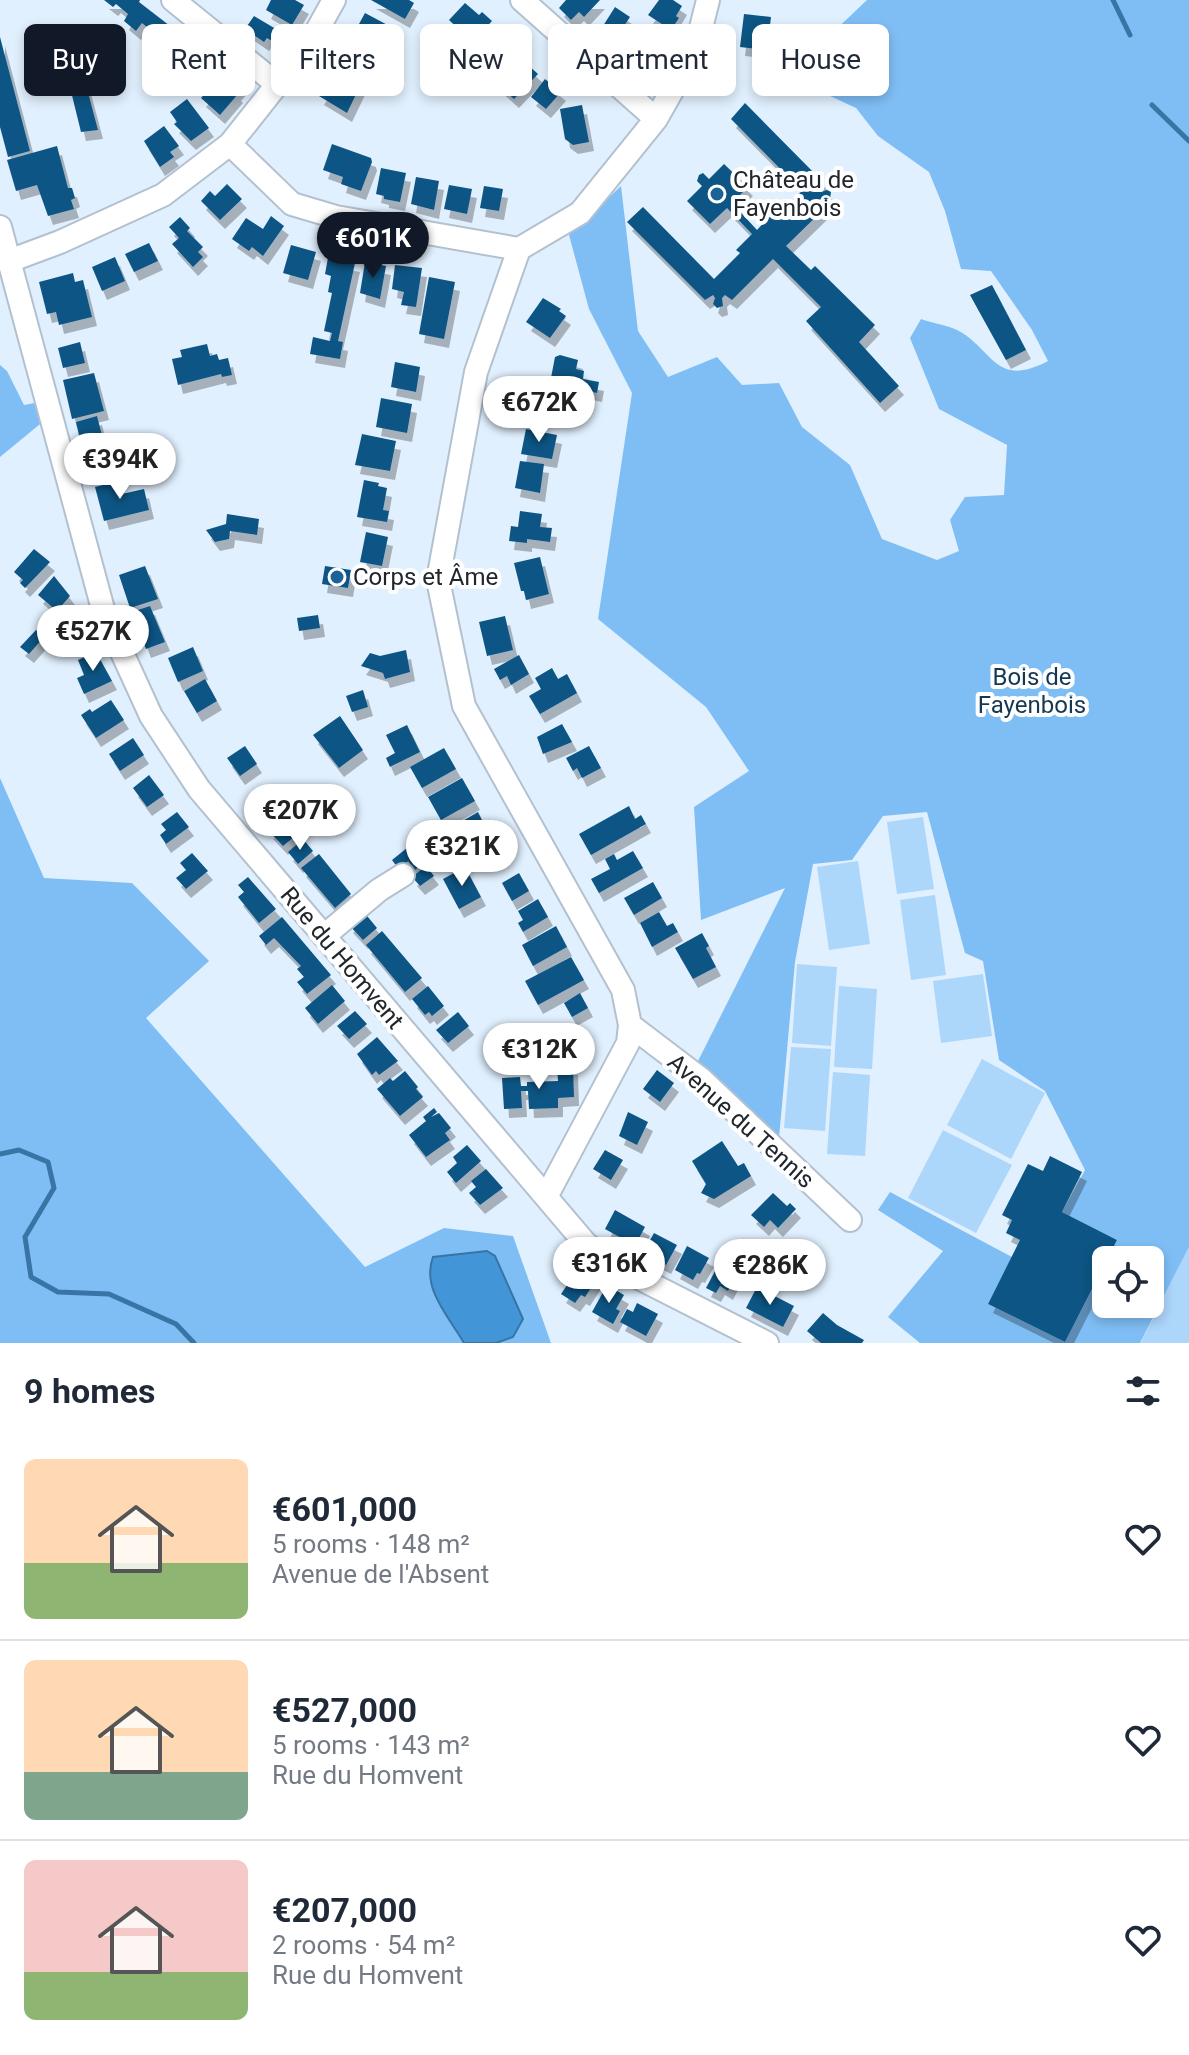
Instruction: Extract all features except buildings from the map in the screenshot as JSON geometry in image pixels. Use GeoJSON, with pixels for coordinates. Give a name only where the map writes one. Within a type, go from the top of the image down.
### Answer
{"type":"FeatureCollection","features":[{"type":"Feature","properties":{"kind":"street"},"geometry":{"type":"LineString","coordinates":[[173,0],[271,79]]}},
{"type":"Feature","properties":{"kind":"street"},"geometry":{"type":"LineString","coordinates":[[321,24],[334,0]]}},
{"type":"Feature","properties":{"kind":"street"},"geometry":{"type":"LineString","coordinates":[[522,0],[656,119]]}},
{"type":"Feature","properties":{"kind":"street"},"geometry":{"type":"LineString","coordinates":[[546,1197],[628,1043],[630,1025],[623,990],[464,706],[438,580],[476,372],[519,249],[580,213],[656,119],[696,48],[708,0]]}},
{"type":"Feature","properties":{"kind":"street"},"geometry":{"type":"LineString","coordinates":[[9,261],[60,242],[163,195],[230,144],[271,94]]}},
{"type":"Feature","properties":{"kind":"street"},"geometry":{"type":"LineString","coordinates":[[230,144],[292,204],[336,217],[519,249]]}},
{"type":"Feature","properties":{"kind":"street","name":"Rue du Homvent"},"geometry":{"type":"LineString","coordinates":[[0,227],[104,613],[151,716],[199,789],[586,1244],[633,1275],[767,1343]]}},
{"type":"Feature","properties":{"kind":"street"},"geometry":{"type":"LineString","coordinates":[[324,936],[379,890],[403,875]]}},
{"type":"Feature","properties":{"kind":"street","name":"Avenue du Tennis"},"geometry":{"type":"LineString","coordinates":[[630,1025],[701,1079],[850,1220]]}},
{"type":"Feature","properties":{"kind":"shaded area"},"geometry":{"type":"Polygon","coordinates":[[[923,817],[934,889],[897,894],[887,822],[923,817]]]}},
{"type":"Feature","properties":{"kind":"shaded area"},"geometry":{"type":"Polygon","coordinates":[[[858,861],[870,944],[829,950],[817,867],[858,861]]]}},
{"type":"Feature","properties":{"kind":"shaded area"},"geometry":{"type":"Polygon","coordinates":[[[935,895],[946,975],[911,980],[900,900],[935,895]]]}},
{"type":"Feature","properties":{"kind":"shaded area"},"geometry":{"type":"Polygon","coordinates":[[[797,964],[837,967],[831,1046],[792,1043],[797,964]]]}},
{"type":"Feature","properties":{"kind":"shaded area"},"geometry":{"type":"Polygon","coordinates":[[[983,974],[992,1036],[941,1043],[933,981],[983,974]]]}},
{"type":"Feature","properties":{"kind":"shaded area"},"geometry":{"type":"Polygon","coordinates":[[[839,986],[877,989],[872,1069],[834,1067],[839,986]]]}},
{"type":"Feature","properties":{"kind":"shaded area"},"geometry":{"type":"Polygon","coordinates":[[[791,1047],[831,1049],[825,1131],[784,1128],[791,1047]]]}},
{"type":"Feature","properties":{"kind":"shaded area"},"geometry":{"type":"Polygon","coordinates":[[[982,1059],[1045,1093],[1011,1159],[947,1125],[982,1059]]]}},
{"type":"Feature","properties":{"kind":"shaded area"},"geometry":{"type":"Polygon","coordinates":[[[833,1072],[870,1075],[865,1156],[827,1154],[833,1072]]]}},
{"type":"Feature","properties":{"kind":"shaded area"},"geometry":{"type":"Polygon","coordinates":[[[943,1130],[1012,1165],[976,1233],[908,1198],[943,1130]]]}},
{"type":"Feature","properties":{"kind":"shaded area"},"geometry":{"type":"Polygon","coordinates":[[[1189,1247],[1189,1343],[1140,1343],[1153,1318],[1164,1318],[1164,1296],[1189,1247]]]}},
{"type":"Feature","properties":{"kind":"shaded area"},"geometry":{"type":"Polygon","coordinates":[[[487,1251],[495,1256],[523,1319],[513,1337],[496,1343],[464,1343],[434,1291],[430,1269],[433,1257],[487,1251]]]}},
{"type":"Feature","properties":{"kind":"green space","name":"Bois de Fayenbois"},"geometry":{"type":"Polygon","coordinates":[[[867,0],[1189,0],[1189,1247],[1164,1296],[1164,1246],[1114,1246],[1117,1240],[1062,1212],[1085,1170],[1045,1091],[999,1060],[983,961],[965,953],[927,812],[883,816],[852,860],[813,864],[795,962],[778,1149],[694,1069],[785,888],[701,920],[694,807],[749,771],[706,707],[598,619],[632,393],[589,309],[569,235],[621,186],[638,331],[668,377],[717,357],[742,385],[779,383],[802,427],[850,465],[882,539],[937,560],[959,551],[950,520],[965,497],[1004,495],[1007,445],[939,409],[910,338],[921,319],[957,330],[1005,369],[1016,371],[1048,361],[1032,330],[991,271],[961,269],[945,211],[929,172],[878,136],[856,108],[830,96],[889,96],[889,24],[842,24],[867,0]]]}},
{"type":"Feature","properties":{"kind":"green space"},"geometry":{"type":"Polygon","coordinates":[[[0,365],[7,371],[24,405],[40,402],[45,420],[0,457],[0,365]]]}},
{"type":"Feature","properties":{"kind":"green space"},"geometry":{"type":"Polygon","coordinates":[[[0,778],[44,878],[132,883],[209,961],[146,1018],[365,1267],[444,1228],[513,1236],[551,1343],[0,1343],[0,778]]]}},
{"type":"Feature","properties":{"kind":"green space","name":"Bois de Fayenbois"},"geometry":{"type":"Polygon","coordinates":[[[890,1192],[1012,1257],[988,1304],[1065,1342],[1092,1289],[1092,1318],[1153,1318],[1140,1343],[920,1343],[888,1317],[943,1251],[878,1210],[890,1192]]]}},
{"type":"Feature","properties":{"kind":"waterway"},"geometry":{"type":"LineString","coordinates":[[1113,0],[1130,35]]}},
{"type":"Feature","properties":{"kind":"waterway"},"geometry":{"type":"LineString","coordinates":[[1152,105],[1189,141]]}},
{"type":"Feature","properties":{"kind":"waterway"},"geometry":{"type":"LineString","coordinates":[[0,1154],[19,1150],[48,1162],[54,1188],[25,1237],[31,1277],[58,1292],[109,1294],[176,1324],[194,1343]]}},
{"type":"Feature","properties":{"kind":"place","name":"Château de Fayenbois"},"geometry":{"type":"Point","coordinates":[717,194]}},
{"type":"Feature","properties":{"kind":"place","name":"Corps et Âme"},"geometry":{"type":"Point","coordinates":[337,577]}}]}
